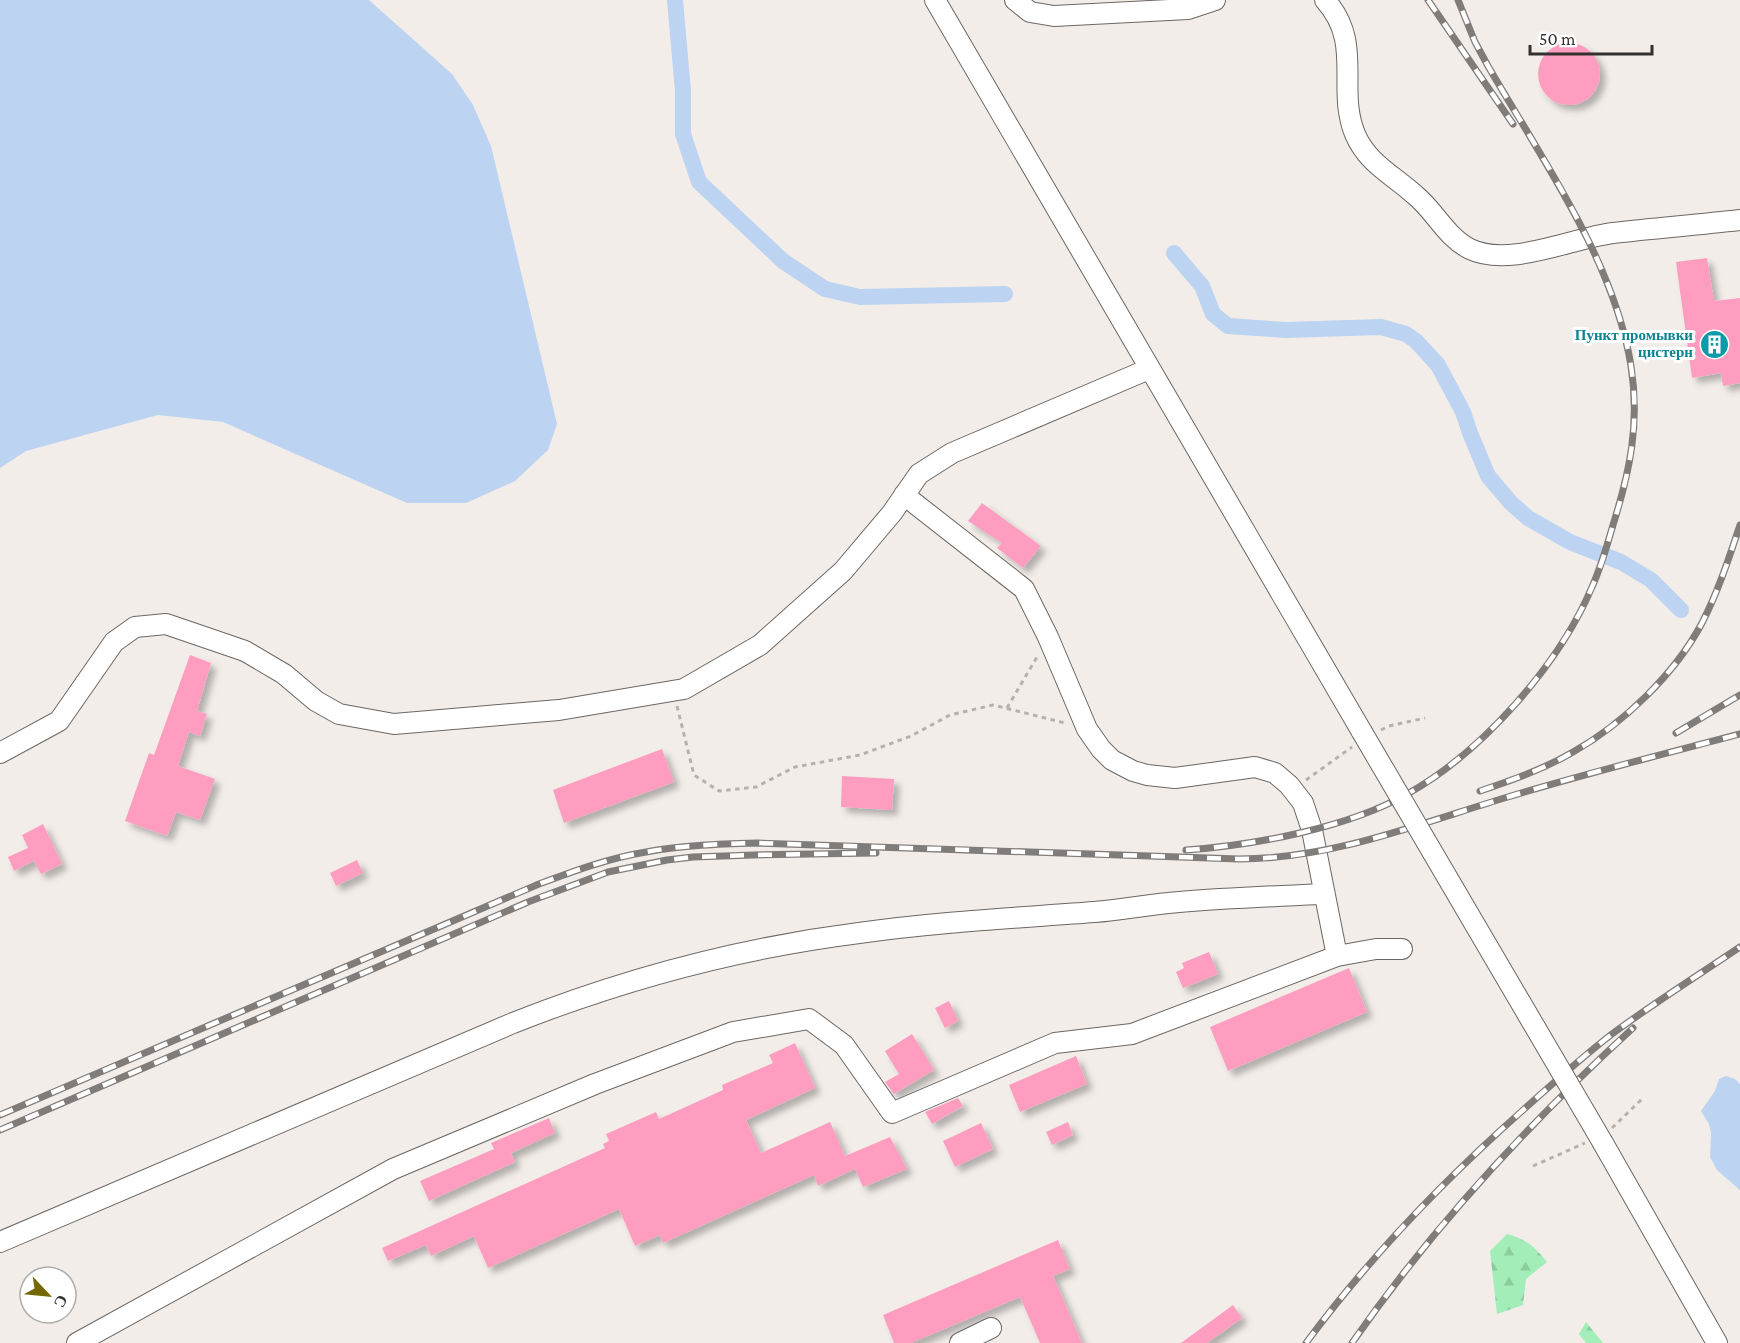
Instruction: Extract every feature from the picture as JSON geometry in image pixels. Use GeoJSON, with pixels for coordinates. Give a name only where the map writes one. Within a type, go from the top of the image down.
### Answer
{"type":"FeatureCollection","features":[{"type":"Feature","properties":{"kind":"street"},"geometry":{"type":"LineString","coordinates":[[935,0],[1718,1343]]}},
{"type":"Feature","properties":{"kind":"street"},"geometry":{"type":"LineString","coordinates":[[1015,0],[1030,12],[1054,16],[1188,9],[1215,0]]}},
{"type":"Feature","properties":{"kind":"street"},"geometry":{"type":"LineString","coordinates":[[1325,0],[1337,13],[1343,30],[1348,50],[1349,116],[1364,152],[1375,164],[1417,196],[1459,241],[1470,249],[1502,255],[1521,253],[1614,233],[1740,220]]}},
{"type":"Feature","properties":{"kind":"street"},"geometry":{"type":"LineString","coordinates":[[0,753],[59,721],[114,642],[135,627],[166,624],[245,651],[284,674],[316,701],[339,714],[394,724],[559,710],[684,689],[760,645],[843,571],[919,474],[952,453],[1149,369]]}},
{"type":"Feature","properties":{"kind":"street"},"geometry":{"type":"LineString","coordinates":[[904,495],[1024,589],[1048,637],[1087,729],[1101,749],[1112,759],[1133,771],[1147,775],[1175,778],[1255,767],[1282,778],[1297,794],[1308,814],[1337,956]]}},
{"type":"Feature","properties":{"kind":"street"},"geometry":{"type":"LineString","coordinates":[[0,1242],[513,1023],[553,1007],[656,974],[773,947],[859,933],[1119,910],[1180,902],[1324,894]]}},
{"type":"Feature","properties":{"kind":"street"},"geometry":{"type":"LineString","coordinates":[[77,1343],[393,1169],[595,1084],[733,1032],[809,1019],[844,1045],[892,1113],[1055,1043],[1132,1034],[1337,956],[1377,949],[1402,949]]}},
{"type":"Feature","properties":{"kind":"street"},"geometry":{"type":"LineString","coordinates":[[960,1343],[991,1328]]}},
{"type":"Feature","properties":{"kind":"path"},"geometry":{"type":"LineString","coordinates":[[1008,708],[1048,637]]}},
{"type":"Feature","properties":{"kind":"path"},"geometry":{"type":"LineString","coordinates":[[674,691],[683,738],[694,775],[719,791],[756,787],[795,768],[860,755],[911,736],[950,715],[993,705],[1087,729]]}},
{"type":"Feature","properties":{"kind":"path"},"geometry":{"type":"LineString","coordinates":[[1301,783],[1365,736],[1389,726],[1425,718]]}},
{"type":"Feature","properties":{"kind":"path"},"geometry":{"type":"LineString","coordinates":[[1533,1166],[1600,1138],[1643,1098]]}},
{"type":"Feature","properties":{"kind":"green space"},"geometry":{"type":"Polygon","coordinates":[[[1507,1234],[1530,1244],[1547,1262],[1526,1279],[1523,1305],[1497,1314],[1490,1251],[1507,1234]]]}},
{"type":"Feature","properties":{"kind":"green space"},"geometry":{"type":"Polygon","coordinates":[[[1586,1322],[1603,1343],[1586,1343],[1579,1334],[1586,1322]]]}},
{"type":"Feature","properties":{"kind":"water"},"geometry":{"type":"Polygon","coordinates":[[[0,0],[369,0],[452,74],[473,105],[491,146],[557,424],[548,450],[515,481],[466,503],[407,503],[223,422],[158,415],[26,451],[0,468],[0,0]]]}},
{"type":"Feature","properties":{"kind":"water"},"geometry":{"type":"Polygon","coordinates":[[[1726,1076],[1735,1079],[1740,1084],[1740,1190],[1717,1170],[1710,1157],[1711,1133],[1709,1124],[1701,1111],[1715,1091],[1719,1079],[1726,1076]]]}},
{"type":"Feature","properties":{"kind":"building"},"geometry":{"type":"Polygon","coordinates":[[[1569,43],[1586,48],[1591,52],[1595,57],[1600,74],[1595,91],[1591,96],[1586,100],[1569,105],[1552,100],[1547,96],[1543,91],[1538,74],[1543,57],[1547,52],[1552,48],[1569,43]]]}},
{"type":"Feature","properties":{"kind":"building","name":"Пункт промывки цистерн"},"geometry":{"type":"Polygon","coordinates":[[[1707,258],[1714,301],[1740,298],[1740,383],[1723,386],[1721,373],[1692,378],[1676,262],[1707,258]]]}},
{"type":"Feature","properties":{"kind":"building"},"geometry":{"type":"Polygon","coordinates":[[[982,503],[1041,546],[1023,568],[997,548],[1002,543],[968,521],[982,503]]]}},
{"type":"Feature","properties":{"kind":"building"},"geometry":{"type":"Polygon","coordinates":[[[190,655],[211,663],[197,711],[207,714],[200,736],[189,732],[178,766],[215,779],[200,820],[176,812],[167,836],[125,821],[149,753],[154,755],[190,655]]]}},
{"type":"Feature","properties":{"kind":"building"},"geometry":{"type":"Polygon","coordinates":[[[662,749],[674,782],[564,823],[553,790],[662,749]]]}},
{"type":"Feature","properties":{"kind":"building"},"geometry":{"type":"Polygon","coordinates":[[[842,776],[894,779],[892,810],[841,807],[842,776]]]}},
{"type":"Feature","properties":{"kind":"building"},"geometry":{"type":"Polygon","coordinates":[[[43,824],[62,864],[41,874],[34,861],[14,871],[8,857],[28,848],[22,835],[43,824]]]}},
{"type":"Feature","properties":{"kind":"building"},"geometry":{"type":"Polygon","coordinates":[[[357,860],[363,873],[336,886],[330,873],[357,860]]]}},
{"type":"Feature","properties":{"kind":"building"},"geometry":{"type":"Polygon","coordinates":[[[1209,952],[1218,974],[1183,988],[1176,972],[1184,968],[1182,963],[1209,952]]]}},
{"type":"Feature","properties":{"kind":"building"},"geometry":{"type":"Polygon","coordinates":[[[1349,968],[1367,1012],[1228,1071],[1210,1027],[1349,968]]]}},
{"type":"Feature","properties":{"kind":"building"},"geometry":{"type":"Polygon","coordinates":[[[949,1001],[958,1021],[945,1028],[935,1008],[949,1001]]]}},
{"type":"Feature","properties":{"kind":"building"},"geometry":{"type":"Polygon","coordinates":[[[912,1034],[934,1070],[894,1094],[885,1082],[899,1074],[885,1051],[912,1034]]]}},
{"type":"Feature","properties":{"kind":"building"},"geometry":{"type":"Polygon","coordinates":[[[795,1043],[815,1088],[746,1120],[761,1153],[830,1122],[845,1156],[890,1137],[907,1169],[863,1187],[855,1169],[818,1186],[814,1175],[663,1243],[660,1235],[635,1246],[619,1209],[488,1268],[474,1236],[431,1256],[426,1245],[388,1261],[382,1248],[605,1148],[603,1144],[609,1141],[606,1134],[656,1112],[659,1119],[723,1090],[722,1085],[773,1063],[769,1055],[795,1043]]]}},
{"type":"Feature","properties":{"kind":"building"},"geometry":{"type":"Polygon","coordinates":[[[1076,1056],[1087,1084],[1020,1112],[1009,1085],[1076,1056]]]}},
{"type":"Feature","properties":{"kind":"building"},"geometry":{"type":"Polygon","coordinates":[[[958,1098],[963,1106],[932,1124],[925,1112],[958,1098]]]}},
{"type":"Feature","properties":{"kind":"building"},"geometry":{"type":"Polygon","coordinates":[[[549,1118],[555,1133],[511,1153],[515,1162],[429,1201],[420,1181],[494,1149],[491,1143],[549,1118]]]}},
{"type":"Feature","properties":{"kind":"building"},"geometry":{"type":"Polygon","coordinates":[[[1068,1122],[1073,1135],[1052,1145],[1046,1132],[1068,1122]]]}},
{"type":"Feature","properties":{"kind":"building"},"geometry":{"type":"Polygon","coordinates":[[[981,1123],[993,1149],[955,1167],[943,1141],[981,1123]]]}},
{"type":"Feature","properties":{"kind":"building"},"geometry":{"type":"Polygon","coordinates":[[[1058,1240],[1070,1269],[1053,1276],[1082,1343],[1040,1343],[1020,1297],[911,1343],[894,1343],[883,1315],[1058,1240]]]}},
{"type":"Feature","properties":{"kind":"building"},"geometry":{"type":"Polygon","coordinates":[[[1233,1305],[1242,1318],[1207,1343],[1181,1343],[1233,1305]]]}},
{"type":"Feature","properties":{"kind":"waterway"},"geometry":{"type":"LineString","coordinates":[[675,0],[683,91],[683,134],[699,182],[783,261],[825,289],[860,297],[1005,294]]}},
{"type":"Feature","properties":{"kind":"waterway"},"geometry":{"type":"LineString","coordinates":[[1174,253],[1202,286],[1213,314],[1228,326],[1286,330],[1381,327],[1406,334],[1416,341],[1438,365],[1463,412],[1488,476],[1511,503],[1528,518],[1570,542],[1621,562],[1651,580],[1681,610]]}},
{"type":"Feature","properties":{"kind":"railway"},"geometry":{"type":"LineString","coordinates":[[1428,0],[1513,124]]}},
{"type":"Feature","properties":{"kind":"railway"},"geometry":{"type":"LineString","coordinates":[[1186,850],[1271,839],[1330,825],[1385,805],[1437,775],[1491,730],[1539,675],[1578,617],[1604,556],[1629,466],[1634,427],[1634,387],[1622,326],[1609,287],[1573,211],[1488,66],[1475,42],[1458,0]]}},
{"type":"Feature","properties":{"kind":"railway"},"geometry":{"type":"LineString","coordinates":[[1480,791],[1539,769],[1592,741],[1629,712],[1663,679],[1691,642],[1702,623],[1718,587],[1740,525]]}},
{"type":"Feature","properties":{"kind":"railway"},"geometry":{"type":"LineString","coordinates":[[1676,733],[1740,695]]}},
{"type":"Feature","properties":{"kind":"railway"},"geometry":{"type":"LineString","coordinates":[[0,1115],[539,884],[592,865],[632,855],[688,846],[757,843],[1239,859],[1273,857],[1306,853],[1372,839],[1560,782],[1740,734]]}},
{"type":"Feature","properties":{"kind":"railway"},"geometry":{"type":"LineString","coordinates":[[0,1130],[528,902],[608,872],[693,857],[876,853]]}},
{"type":"Feature","properties":{"kind":"railway"},"geometry":{"type":"LineString","coordinates":[[1306,1343],[1355,1281],[1408,1221],[1493,1138],[1612,1034],[1740,947]]}},
{"type":"Feature","properties":{"kind":"railway"},"geometry":{"type":"LineString","coordinates":[[1352,1343],[1415,1259],[1484,1178],[1556,1101],[1633,1028]]}},
{"type":"Feature","properties":{"kind":"place","name":"Пункт промывки цистерн"},"geometry":{"type":"Point","coordinates":[1714,344]}}]}
